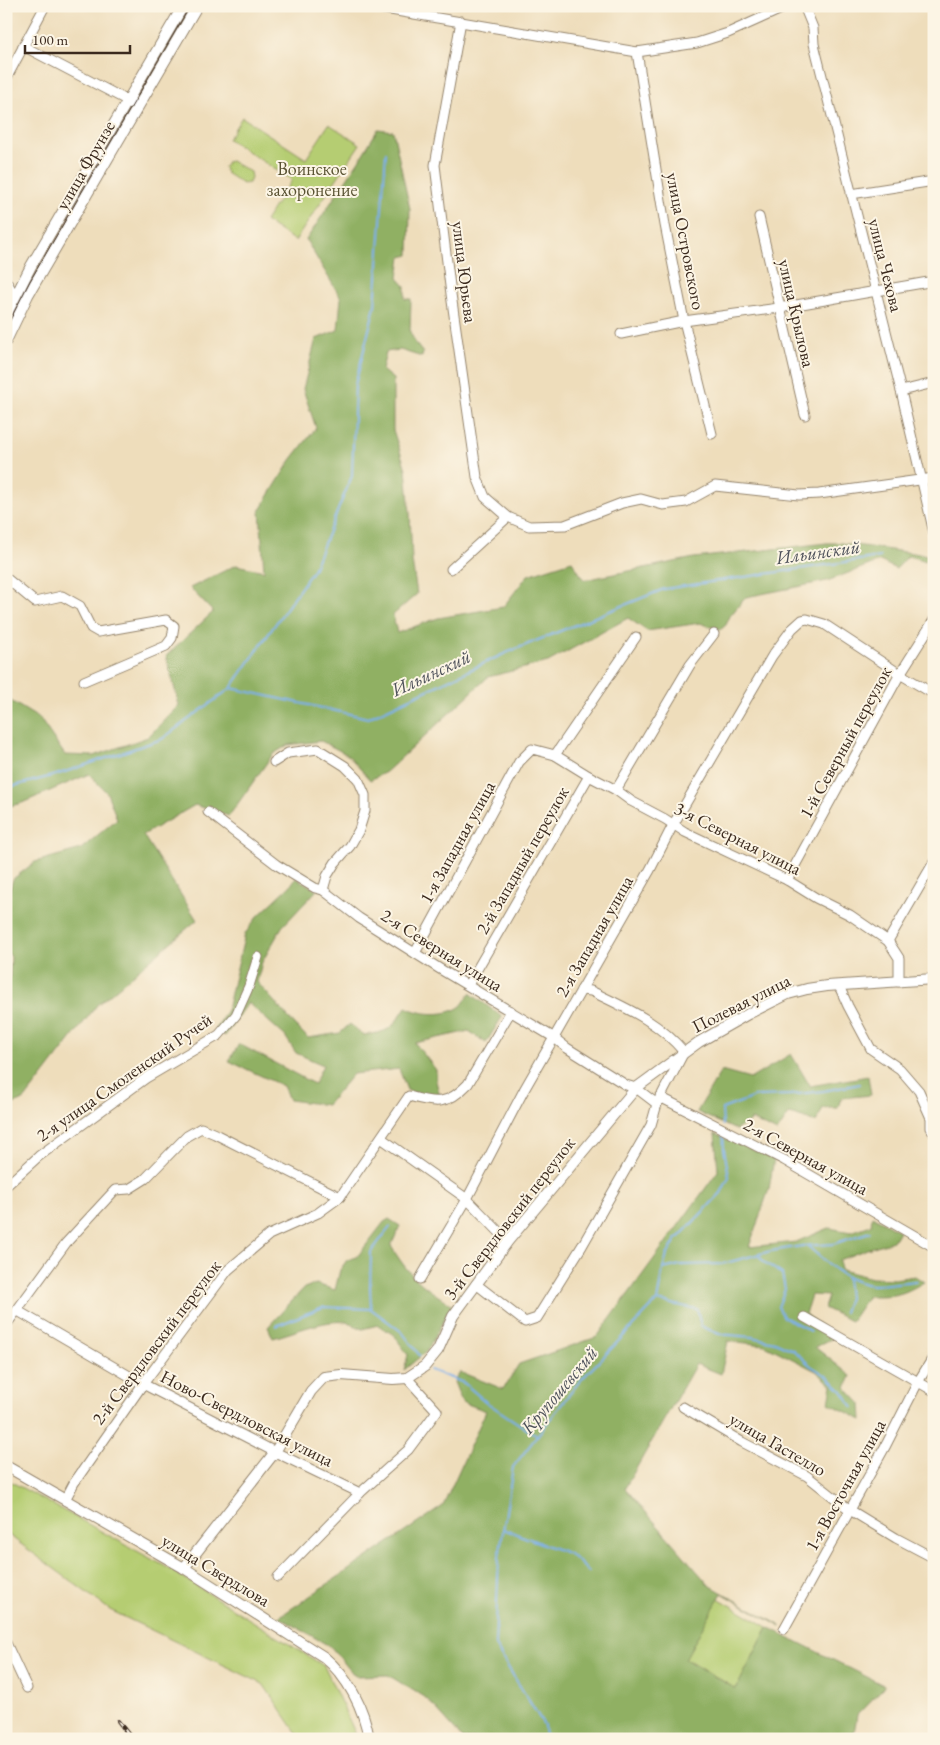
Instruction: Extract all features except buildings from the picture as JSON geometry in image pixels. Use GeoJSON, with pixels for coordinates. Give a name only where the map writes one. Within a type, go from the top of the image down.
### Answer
{"type":"FeatureCollection","features":[{"type":"Feature","properties":{"kind":"main road","name":"улица Фрунзе"},"geometry":{"type":"LineString","coordinates":[[6,315],[31,266],[183,6]]}},
{"type":"Feature","properties":{"kind":"main road","name":"улица Фрунзе"},"geometry":{"type":"LineString","coordinates":[[6,341],[28,295],[196,7]]}},
{"type":"Feature","properties":{"kind":"main road","name":"Полевая улица"},"geometry":{"type":"LineString","coordinates":[[636,1088],[684,1052],[748,1014],[788,994],[807,989],[934,979]]}},
{"type":"Feature","properties":{"kind":"main road","name":"3-й Свердловский переулок"},"geometry":{"type":"LineString","coordinates":[[407,1378],[426,1366],[438,1350],[453,1316],[508,1241],[636,1088]]}},
{"type":"Feature","properties":{"kind":"main road"},"geometry":{"type":"LineString","coordinates":[[184,1568],[275,1452],[311,1391],[324,1377],[340,1375],[393,1380],[407,1378]]}},
{"type":"Feature","properties":{"kind":"main road","name":"улица Свердлова"},"geometry":{"type":"LineString","coordinates":[[6,1466],[184,1568],[305,1644],[333,1664],[348,1683],[370,1739]]}},
{"type":"Feature","properties":{"kind":"street"},"geometry":{"type":"LineString","coordinates":[[6,79],[46,6]]}},
{"type":"Feature","properties":{"kind":"street"},"geometry":{"type":"LineString","coordinates":[[367,6],[637,52],[698,43],[728,33],[788,6]]}},
{"type":"Feature","properties":{"kind":"street","name":"улица Чехова"},"geometry":{"type":"LineString","coordinates":[[804,6],[813,28],[814,44],[901,391],[934,533]]}},
{"type":"Feature","properties":{"kind":"street","name":"улица Юрьева"},"geometry":{"type":"LineString","coordinates":[[461,21],[436,165],[451,294],[477,476],[485,496],[508,517]]}},
{"type":"Feature","properties":{"kind":"street"},"geometry":{"type":"LineString","coordinates":[[23,46],[138,107]]}},
{"type":"Feature","properties":{"kind":"street","name":"улица Островского"},"geometry":{"type":"LineString","coordinates":[[637,52],[665,225],[684,321],[712,434]]}},
{"type":"Feature","properties":{"kind":"street"},"geometry":{"type":"LineString","coordinates":[[851,194],[934,181]]}},
{"type":"Feature","properties":{"kind":"street","name":"улица Крылова"},"geometry":{"type":"LineString","coordinates":[[759,217],[805,415]]}},
{"type":"Feature","properties":{"kind":"street"},"geometry":{"type":"LineString","coordinates":[[6,281],[16,296]]}},
{"type":"Feature","properties":{"kind":"street"},"geometry":{"type":"LineString","coordinates":[[620,334],[684,321],[779,308],[934,281]]}},
{"type":"Feature","properties":{"kind":"street"},"geometry":{"type":"LineString","coordinates":[[901,391],[934,383]]}},
{"type":"Feature","properties":{"kind":"street"},"geometry":{"type":"LineString","coordinates":[[451,569],[508,517],[528,526],[565,525],[622,503],[641,499],[663,505],[686,502],[715,486],[799,495],[819,494],[934,478]]}},
{"type":"Feature","properties":{"kind":"street"},"geometry":{"type":"LineString","coordinates":[[6,578],[35,602],[62,596],[80,606],[91,628],[98,632],[166,620],[174,626],[172,638],[166,646],[84,681]]}},
{"type":"Feature","properties":{"kind":"street","name":"2-я Западная улица"},"geometry":{"type":"LineString","coordinates":[[420,1278],[467,1199],[553,1038],[650,870],[673,825],[772,656],[792,629],[802,620],[807,619],[824,624],[900,674]]}},
{"type":"Feature","properties":{"kind":"street","name":"1-й Северный переулок"},"geometry":{"type":"LineString","coordinates":[[787,880],[900,674],[934,620]]}},
{"type":"Feature","properties":{"kind":"street"},"geometry":{"type":"LineString","coordinates":[[616,790],[690,665],[714,634]]}},
{"type":"Feature","properties":{"kind":"street"},"geometry":{"type":"LineString","coordinates":[[555,755],[636,637]]}},
{"type":"Feature","properties":{"kind":"street"},"geometry":{"type":"LineString","coordinates":[[900,674],[934,694]]}},
{"type":"Feature","properties":{"kind":"street"},"geometry":{"type":"LineString","coordinates":[[274,762],[288,753],[318,749],[345,766],[358,779],[365,795],[365,811],[359,830],[350,846],[335,863],[327,876],[323,890]]}},
{"type":"Feature","properties":{"kind":"street","name":"3-я Северная улица"},"geometry":{"type":"LineString","coordinates":[[532,749],[555,755],[685,832],[787,880],[850,915],[888,940],[899,958],[899,982]]}},
{"type":"Feature","properties":{"kind":"street","name":"1-я Западная улица"},"geometry":{"type":"LineString","coordinates":[[415,953],[520,762],[532,749]]}},
{"type":"Feature","properties":{"kind":"street","name":"2-й Западный переулок"},"geometry":{"type":"LineString","coordinates":[[468,985],[589,776]]}},
{"type":"Feature","properties":{"kind":"street","name":"2-я Северная улица"},"geometry":{"type":"LineString","coordinates":[[208,812],[277,865],[315,888],[323,890],[359,918],[511,1011],[626,1085],[636,1088],[658,1101],[784,1160],[934,1247]]}},
{"type":"Feature","properties":{"kind":"street"},"geometry":{"type":"LineString","coordinates":[[888,940],[934,862]]}},
{"type":"Feature","properties":{"kind":"street","name":"2-я улица Смоленский Ручей"},"geometry":{"type":"LineString","coordinates":[[7,1184],[39,1156],[146,1078],[219,1035],[236,1015],[249,986],[258,957]]}},
{"type":"Feature","properties":{"kind":"street"},"geometry":{"type":"LineString","coordinates":[[839,986],[871,1049],[900,1069],[919,1091],[931,1118],[931,1128],[934,1133]]}},
{"type":"Feature","properties":{"kind":"street"},"geometry":{"type":"LineString","coordinates":[[476,1284],[525,1322],[537,1318],[582,1246],[652,1125],[658,1101],[684,1052],[646,1018],[591,991],[581,990]]}},
{"type":"Feature","properties":{"kind":"street","name":"2-й Свердловский переулок"},"geometry":{"type":"LineString","coordinates":[[65,1500],[74,1483],[143,1384],[228,1270],[269,1235],[318,1213],[340,1196],[409,1096],[430,1102],[449,1100],[460,1092],[468,1084],[511,1011]]}},
{"type":"Feature","properties":{"kind":"street"},"geometry":{"type":"LineString","coordinates":[[6,1325],[66,1243],[115,1190],[129,1189],[145,1179],[187,1136],[201,1128],[340,1196]]}},
{"type":"Feature","properties":{"kind":"street"},"geometry":{"type":"LineString","coordinates":[[381,1138],[467,1199],[508,1241]]}},
{"type":"Feature","properties":{"kind":"street","name":"Ново-Свердловская улица"},"geometry":{"type":"LineString","coordinates":[[18,1311],[143,1384],[275,1452],[360,1492]]}},
{"type":"Feature","properties":{"kind":"street"},"geometry":{"type":"LineString","coordinates":[[804,1317],[934,1391]]}},
{"type":"Feature","properties":{"kind":"street","name":"1-я Восточная улица"},"geometry":{"type":"LineString","coordinates":[[784,1629],[918,1382],[934,1356]]}},
{"type":"Feature","properties":{"kind":"street"},"geometry":{"type":"LineString","coordinates":[[278,1577],[360,1492],[408,1450],[437,1411],[407,1378]]}},
{"type":"Feature","properties":{"kind":"street","name":"улица Гастелло"},"geometry":{"type":"LineString","coordinates":[[683,1407],[742,1442],[807,1476],[850,1510],[934,1558]]}},
{"type":"Feature","properties":{"kind":"street"},"geometry":{"type":"LineString","coordinates":[[6,1643],[27,1688]]}},
{"type":"Feature","properties":{"kind":"green space","name":"Воинское захоронение"},"geometry":{"type":"Polygon","coordinates":[[[242,117],[306,159],[329,124],[360,144],[295,241],[265,221],[292,180],[228,139],[242,117]]]}},
{"type":"Feature","properties":{"kind":"green space"},"geometry":{"type":"Polygon","coordinates":[[[378,129],[393,131],[410,209],[409,255],[401,257],[398,278],[405,286],[405,299],[411,299],[410,332],[423,353],[422,357],[400,350],[386,352],[382,370],[393,379],[393,430],[406,469],[412,561],[417,594],[393,615],[397,633],[438,618],[503,607],[528,575],[572,561],[584,580],[694,558],[841,543],[934,556],[934,563],[908,556],[896,569],[880,561],[827,581],[746,597],[730,616],[726,625],[720,630],[700,623],[647,631],[628,618],[548,662],[488,677],[386,772],[370,780],[348,755],[321,741],[288,745],[273,754],[229,816],[195,805],[143,835],[197,920],[97,1005],[25,1099],[14,1104],[6,1060],[6,983],[10,977],[11,957],[6,950],[6,903],[13,879],[35,862],[81,849],[117,819],[107,793],[89,774],[22,803],[6,807],[6,698],[40,719],[65,755],[94,756],[148,737],[179,705],[166,656],[213,612],[190,588],[236,565],[264,571],[260,510],[291,460],[316,428],[303,389],[316,339],[338,330],[341,298],[306,240],[378,129]]]}},
{"type":"Feature","properties":{"kind":"green space"},"geometry":{"type":"Polygon","coordinates":[[[231,161],[250,172],[251,178],[249,183],[243,184],[226,173],[224,167],[227,162],[231,161]]]}},
{"type":"Feature","properties":{"kind":"green space"},"geometry":{"type":"Polygon","coordinates":[[[296,878],[317,890],[282,927],[262,962],[257,982],[308,1038],[340,1033],[350,1024],[363,1035],[385,1031],[393,1025],[406,1007],[419,1012],[434,1014],[448,1012],[461,1006],[470,993],[502,1017],[486,1043],[469,1031],[415,1043],[436,1070],[436,1081],[440,1097],[423,1097],[407,1090],[399,1069],[353,1074],[327,1105],[289,1100],[283,1086],[229,1061],[239,1044],[314,1084],[323,1065],[296,1053],[285,1036],[248,1003],[225,1036],[216,1029],[227,1010],[245,934],[257,917],[296,878]]]}},
{"type":"Feature","properties":{"kind":"green space"},"geometry":{"type":"Polygon","coordinates":[[[791,1054],[810,1086],[868,1076],[871,1095],[841,1098],[838,1108],[823,1108],[816,1122],[789,1114],[777,1132],[752,1120],[736,1130],[697,1112],[721,1071],[750,1079],[791,1054]]]}},
{"type":"Feature","properties":{"kind":"green space"},"geometry":{"type":"Polygon","coordinates":[[[715,1134],[774,1159],[769,1189],[749,1247],[796,1242],[829,1228],[851,1232],[871,1225],[872,1216],[899,1231],[893,1241],[839,1260],[841,1270],[872,1278],[894,1279],[915,1276],[924,1282],[897,1294],[868,1296],[851,1321],[824,1308],[828,1296],[811,1295],[805,1314],[835,1337],[815,1347],[851,1376],[846,1388],[861,1404],[862,1420],[829,1403],[832,1385],[816,1371],[765,1345],[728,1341],[721,1374],[696,1364],[625,1488],[709,1585],[781,1626],[722,1593],[685,1659],[736,1689],[768,1627],[885,1686],[857,1715],[853,1739],[463,1739],[427,1699],[388,1675],[355,1676],[331,1647],[279,1617],[443,1506],[486,1411],[462,1402],[454,1382],[460,1372],[503,1389],[519,1364],[597,1337],[718,1171],[715,1134]]]}},
{"type":"Feature","properties":{"kind":"green space"},"geometry":{"type":"Polygon","coordinates":[[[389,1219],[400,1226],[391,1246],[404,1266],[425,1286],[452,1305],[427,1351],[404,1370],[408,1355],[394,1335],[378,1325],[362,1329],[347,1322],[319,1324],[273,1338],[268,1327],[304,1288],[316,1284],[335,1290],[340,1270],[347,1260],[357,1257],[384,1222],[389,1219]]]}},
{"type":"Feature","properties":{"kind":"green space"},"geometry":{"type":"Polygon","coordinates":[[[6,1479],[168,1568],[324,1666],[358,1739],[301,1739],[263,1684],[110,1610],[6,1533],[6,1479]]]}},
{"type":"Feature","properties":{"kind":"green space"},"geometry":{"type":"Polygon","coordinates":[[[718,1598],[768,1627],[736,1689],[685,1658],[718,1598]]]}},
{"type":"Feature","properties":{"kind":"waterway"},"geometry":{"type":"LineString","coordinates":[[231,688],[313,570],[352,476],[355,385],[375,306],[386,152]]}},
{"type":"Feature","properties":{"kind":"waterway","name":"Ильинский"},"geometry":{"type":"LineString","coordinates":[[6,788],[56,775],[162,739],[231,688],[368,718],[506,653],[664,589],[880,557]]}},
{"type":"Feature","properties":{"kind":"waterway"},"geometry":{"type":"LineString","coordinates":[[723,1125],[722,1109],[757,1096],[790,1095],[860,1084]]}},
{"type":"Feature","properties":{"kind":"waterway"},"geometry":{"type":"LineString","coordinates":[[663,1269],[667,1255],[676,1240],[721,1193],[729,1177],[723,1133]]}},
{"type":"Feature","properties":{"kind":"waterway"},"geometry":{"type":"LineString","coordinates":[[371,1308],[371,1252],[390,1227]]}},
{"type":"Feature","properties":{"kind":"waterway","name":"Крупошевский"},"geometry":{"type":"LineString","coordinates":[[545,1739],[544,1725],[495,1646],[499,1557],[513,1467],[579,1382],[657,1301],[663,1269],[680,1265],[722,1264],[771,1251],[833,1244],[870,1232]]}},
{"type":"Feature","properties":{"kind":"waterway"},"geometry":{"type":"LineString","coordinates":[[808,1246],[838,1271],[863,1283],[878,1285],[916,1281]]}},
{"type":"Feature","properties":{"kind":"waterway"},"geometry":{"type":"LineString","coordinates":[[758,1255],[764,1262],[782,1274],[785,1289],[778,1307],[784,1317],[811,1331]]}},
{"type":"Feature","properties":{"kind":"waterway"},"geometry":{"type":"LineString","coordinates":[[844,1312],[849,1298],[847,1278]]}},
{"type":"Feature","properties":{"kind":"waterway"},"geometry":{"type":"LineString","coordinates":[[657,1301],[697,1309],[701,1326],[719,1334],[752,1337],[775,1342],[793,1350],[811,1366],[827,1376],[842,1391],[853,1407]]}},
{"type":"Feature","properties":{"kind":"waterway"},"geometry":{"type":"LineString","coordinates":[[276,1326],[323,1307],[371,1309],[402,1332],[420,1356]]}},
{"type":"Feature","properties":{"kind":"waterway"},"geometry":{"type":"LineString","coordinates":[[430,1370],[464,1383],[486,1402],[537,1436]]}},
{"type":"Feature","properties":{"kind":"waterway"},"geometry":{"type":"LineString","coordinates":[[503,1529],[570,1554],[589,1572]]}},
{"type":"Feature","properties":{"kind":"tram line"},"geometry":{"type":"LineString","coordinates":[[6,328],[30,281],[190,6]]}},
{"type":"Feature","properties":{"kind":"railway"},"geometry":{"type":"LineString","coordinates":[[118,1721],[132,1739]]}}]}
